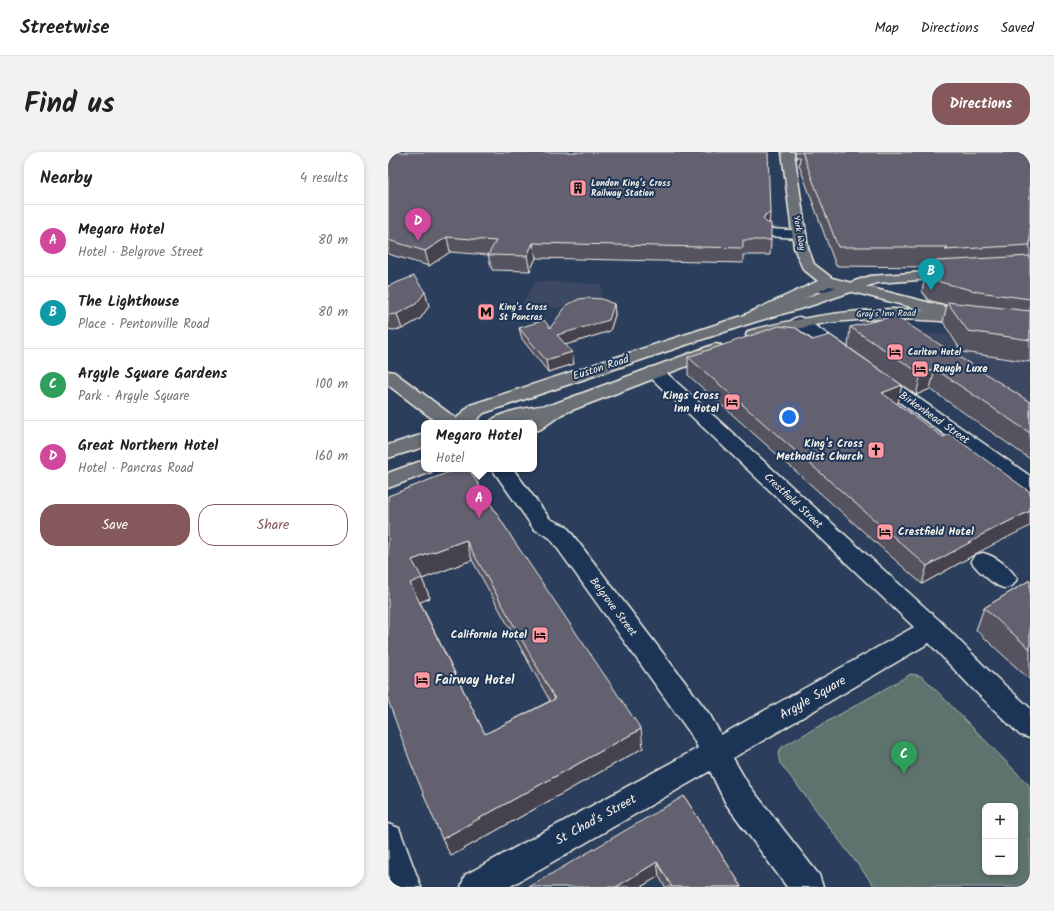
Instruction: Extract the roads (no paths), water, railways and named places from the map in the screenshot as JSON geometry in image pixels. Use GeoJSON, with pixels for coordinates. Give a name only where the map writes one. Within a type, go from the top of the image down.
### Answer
{"type":"FeatureCollection","features":[{"type":"Feature","properties":{"kind":"main road","name":"York Way"},"geometry":{"type":"LineString","coordinates":[[788,156],[799,234],[805,261],[822,284]]}},
{"type":"Feature","properties":{"kind":"main road"},"geometry":{"type":"LineString","coordinates":[[745,320],[804,303],[875,279],[966,273]]}},
{"type":"Feature","properties":{"kind":"main road"},"geometry":{"type":"LineString","coordinates":[[745,320],[822,284]]}},
{"type":"Feature","properties":{"kind":"main road","name":"Gray's Inn Road"},"geometry":{"type":"LineString","coordinates":[[845,289],[972,318]]}},
{"type":"Feature","properties":{"kind":"main road","name":"Gray's Inn Road"},"geometry":{"type":"LineString","coordinates":[[799,322],[846,315],[892,312],[936,314],[1030,326]]}},
{"type":"Feature","properties":{"kind":"main road","name":"Euston Road"},"geometry":{"type":"LineString","coordinates":[[465,420],[477,409],[745,320]]}},
{"type":"Feature","properties":{"kind":"main road","name":"Euston Road"},"geometry":{"type":"LineString","coordinates":[[537,423],[555,410],[735,341],[799,322]]}},
{"type":"Feature","properties":{"kind":"main road"},"geometry":{"type":"LineString","coordinates":[[388,376],[446,420]]}},
{"type":"Feature","properties":{"kind":"main road"},"geometry":{"type":"LineString","coordinates":[[507,420],[527,413],[555,410]]}},
{"type":"Feature","properties":{"kind":"main road"},"geometry":{"type":"LineString","coordinates":[[388,452],[421,441]]}},
{"type":"Feature","properties":{"kind":"main road"},"geometry":{"type":"LineString","coordinates":[[388,481],[421,468]]}},
{"type":"Feature","properties":{"kind":"street"},"geometry":{"type":"LineString","coordinates":[[788,156],[802,161]]}},
{"type":"Feature","properties":{"kind":"street"},"geometry":{"type":"LineString","coordinates":[[771,233],[799,234]]}},
{"type":"Feature","properties":{"kind":"street"},"geometry":{"type":"LineString","coordinates":[[822,284],[829,288],[845,289]]}},
{"type":"Feature","properties":{"kind":"street","name":"Birkenhead Street"},"geometry":{"type":"LineString","coordinates":[[799,322],[1030,486]]}},
{"type":"Feature","properties":{"kind":"street","name":"Crestfield Street"},"geometry":{"type":"LineString","coordinates":[[655,372],[932,629]]}},
{"type":"Feature","properties":{"kind":"street","name":"Belgrove Street"},"geometry":{"type":"LineString","coordinates":[[504,472],[542,524],[558,532],[700,724],[715,753]]}},
{"type":"Feature","properties":{"kind":"street"},"geometry":{"type":"LineString","coordinates":[[983,561],[1005,579]]}},
{"type":"Feature","properties":{"kind":"street"},"geometry":{"type":"LineString","coordinates":[[932,629],[980,680],[1030,726]]}},
{"type":"Feature","properties":{"kind":"street","name":"Argyle Square"},"geometry":{"type":"LineString","coordinates":[[715,753],[932,629]]}},
{"type":"Feature","properties":{"kind":"street"},"geometry":{"type":"LineString","coordinates":[[715,753],[736,794],[807,887]]}},
{"type":"Feature","properties":{"kind":"street","name":"St Chad's Street"},"geometry":{"type":"LineString","coordinates":[[477,887],[715,753]]}},
{"type":"Feature","properties":{"kind":"street"},"geometry":{"type":"LineString","coordinates":[[388,839],[405,887]]}},
{"type":"Feature","properties":{"kind":"place","name":"London King's Cross Railway Station"},"geometry":{"type":"Point","coordinates":[578,188]}},
{"type":"Feature","properties":{"kind":"place","name":"Great Northern Hotel"},"geometry":{"type":"Point","coordinates":[418,241]}},
{"type":"Feature","properties":{"kind":"place","name":"The Lighthouse"},"geometry":{"type":"Point","coordinates":[931,291]}},
{"type":"Feature","properties":{"kind":"place","name":"King's Cross St Pancras"},"geometry":{"type":"Point","coordinates":[486,312]}},
{"type":"Feature","properties":{"kind":"place","name":"Carlton Hotel"},"geometry":{"type":"Point","coordinates":[895,352]}},
{"type":"Feature","properties":{"kind":"place","name":"Rough Luxe"},"geometry":{"type":"Point","coordinates":[920,369]}},
{"type":"Feature","properties":{"kind":"place","name":"Kings Cross Inn Hotel"},"geometry":{"type":"Point","coordinates":[732,402]}},
{"type":"Feature","properties":{"kind":"place","name":"King's Cross Methodist Church"},"geometry":{"type":"Point","coordinates":[876,450]}},
{"type":"Feature","properties":{"kind":"place","name":"Megaro Hotel"},"geometry":{"type":"Point","coordinates":[479,518]}},
{"type":"Feature","properties":{"kind":"place","name":"Crestfield Hotel"},"geometry":{"type":"Point","coordinates":[885,532]}},
{"type":"Feature","properties":{"kind":"place","name":"California Hotel"},"geometry":{"type":"Point","coordinates":[540,635]}},
{"type":"Feature","properties":{"kind":"place","name":"Fairway Hotel"},"geometry":{"type":"Point","coordinates":[422,680]}},
{"type":"Feature","properties":{"kind":"place","name":"Argyle Square Gardens"},"geometry":{"type":"Point","coordinates":[904,774]}}]}
